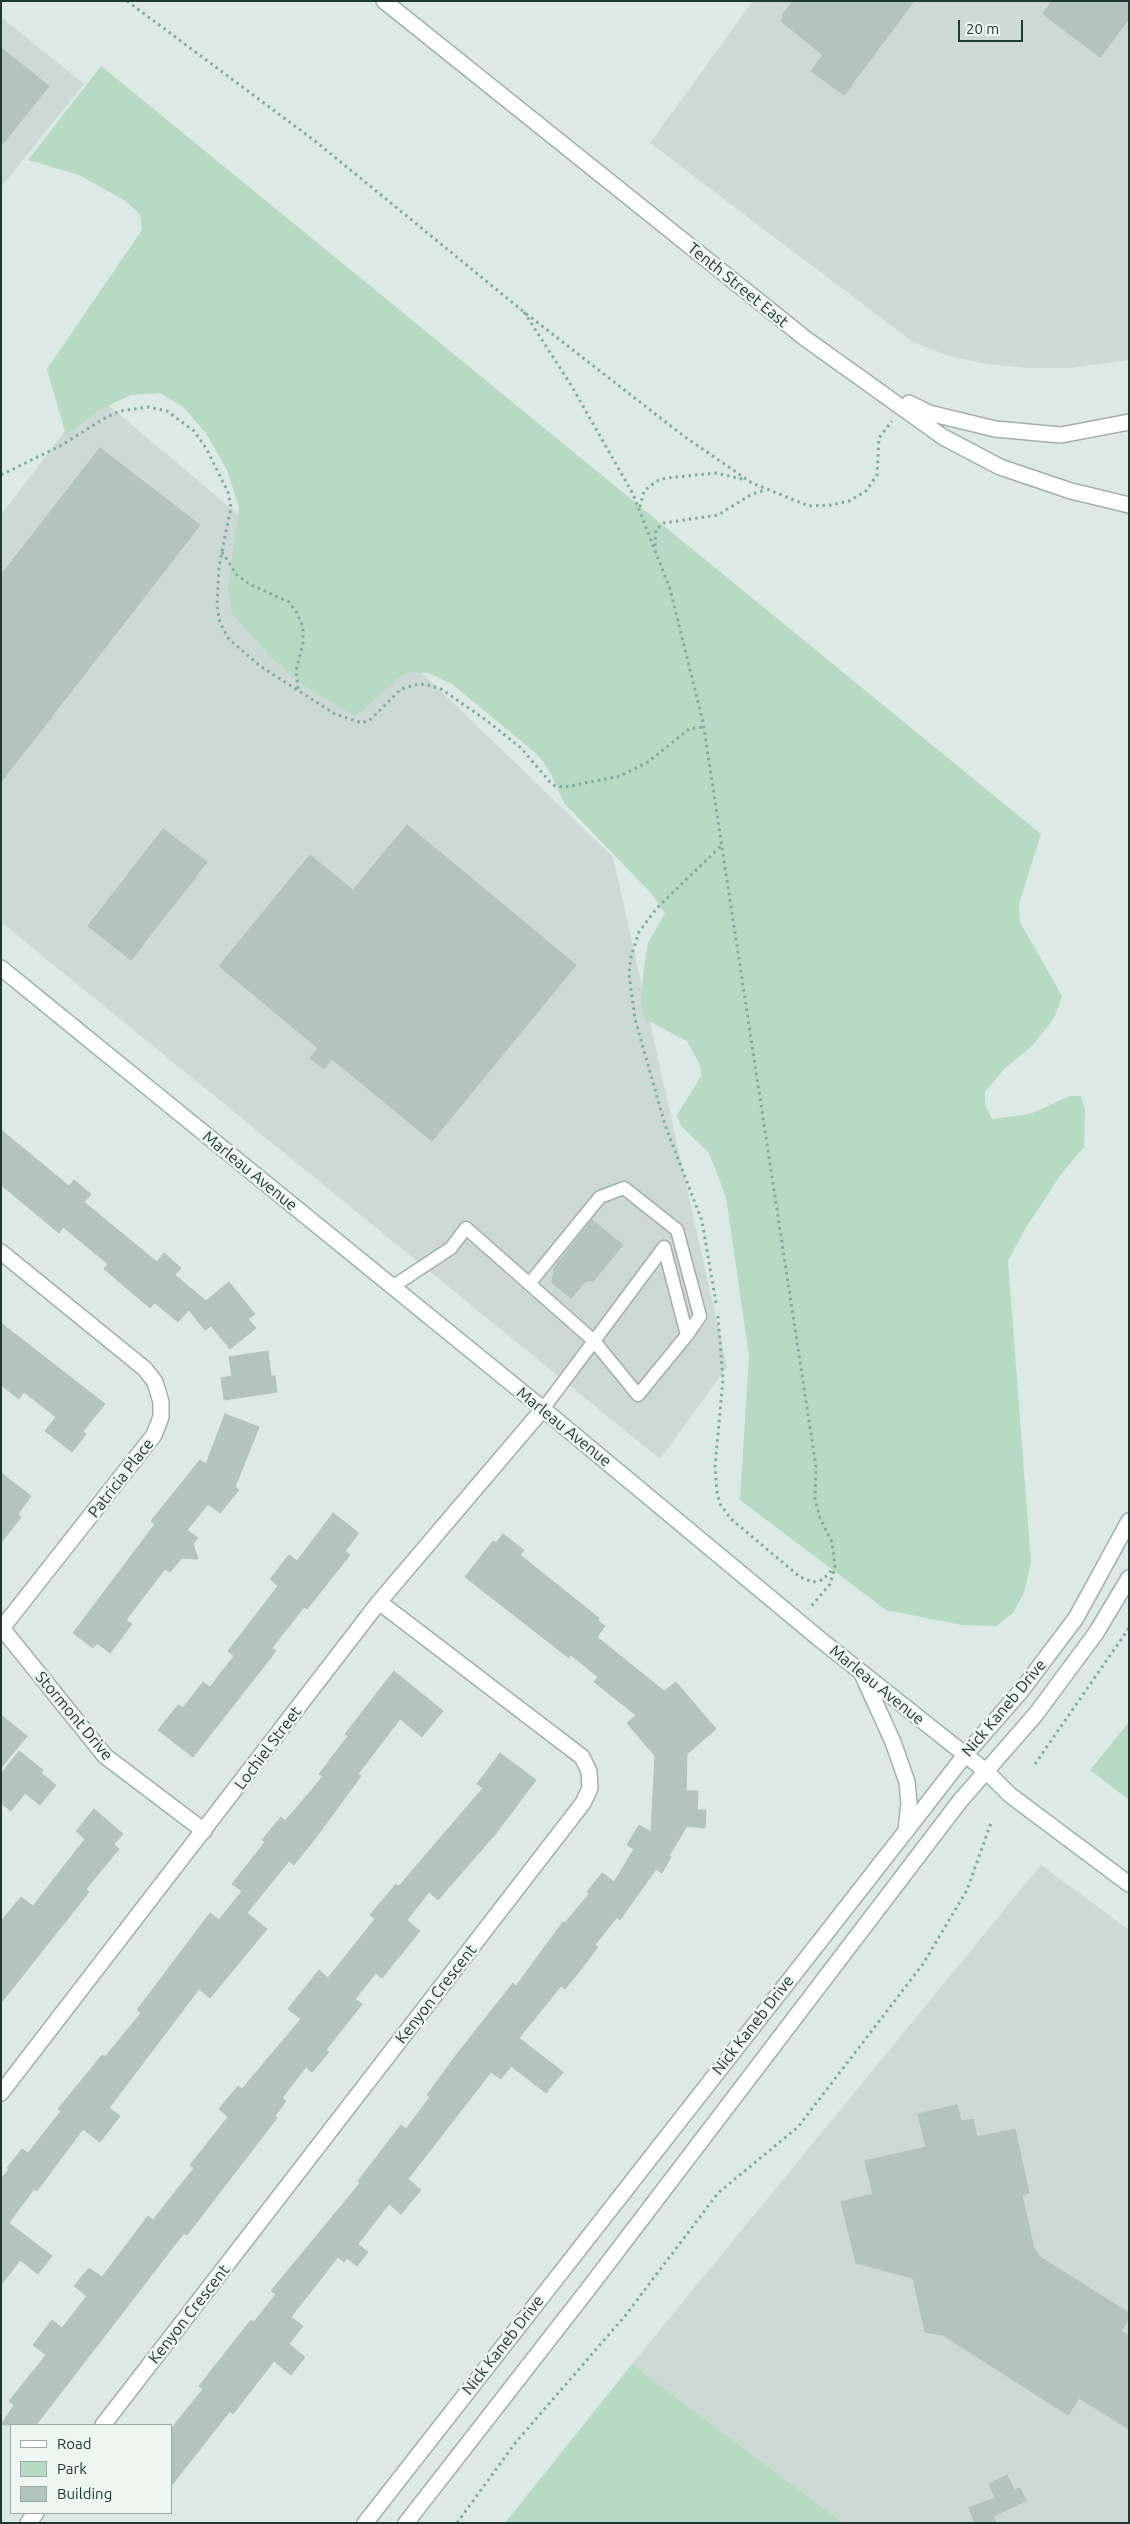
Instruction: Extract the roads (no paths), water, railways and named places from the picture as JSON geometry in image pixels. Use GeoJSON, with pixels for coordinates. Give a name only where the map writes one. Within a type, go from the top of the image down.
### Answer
{"type":"FeatureCollection","features":[{"type":"Feature","properties":{"kind":"street","name":"Tenth Street East"},"geometry":{"type":"LineString","coordinates":[[384,1],[806,340],[943,437],[1000,468],[1071,491],[1129,505]]}},
{"type":"Feature","properties":{"kind":"street"},"geometry":{"type":"LineString","coordinates":[[864,381],[929,414],[995,429],[1061,435],[1129,422]]}},
{"type":"Feature","properties":{"kind":"street","name":"Marleau Avenue"},"geometry":{"type":"LineString","coordinates":[[1,968],[543,1409],[798,1621],[987,1772],[1010,1795],[1129,1884]]}},
{"type":"Feature","properties":{"kind":"street","name":"Patricia Place"},"geometry":{"type":"LineString","coordinates":[[1,1252],[145,1369],[155,1382],[161,1402],[161,1417],[154,1435],[2,1627]]}},
{"type":"Feature","properties":{"kind":"street","name":"Lochiel Street"},"geometry":{"type":"LineString","coordinates":[[1,2093],[379,1602],[543,1409]]}},
{"type":"Feature","properties":{"kind":"street","name":"Nick Kaneb Drive"},"geometry":{"type":"LineString","coordinates":[[366,2523],[965,1755],[1022,1692],[1076,1618],[1129,1521]]}},
{"type":"Feature","properties":{"kind":"street","name":"Nick Kaneb Drive"},"geometry":{"type":"LineString","coordinates":[[406,2523],[595,2281],[960,1801],[1036,1714],[1096,1633],[1129,1578]]}},
{"type":"Feature","properties":{"kind":"street","name":"Kenyon Crescent"},"geometry":{"type":"LineString","coordinates":[[104,2424],[577,1811],[590,1788],[589,1771],[582,1758],[379,1602]]}},
{"type":"Feature","properties":{"kind":"street","name":"Stormont Drive"},"geometry":{"type":"LineString","coordinates":[[2,1627],[105,1756],[204,1831]]}},
{"type":"Feature","properties":{"kind":"street"},"geometry":{"type":"LineString","coordinates":[[861,1672],[893,1742],[907,1782],[909,1804],[906,1830]]}},
{"type":"Feature","properties":{"kind":"lane"},"geometry":{"type":"LineString","coordinates":[[392,1287],[451,1248],[466,1228],[594,1342],[638,1395],[687,1335],[700,1316],[677,1230],[624,1188],[600,1198],[529,1284]]}},
{"type":"Feature","properties":{"kind":"lane"},"geometry":{"type":"LineString","coordinates":[[543,1409],[664,1247],[687,1335]]}}]}
